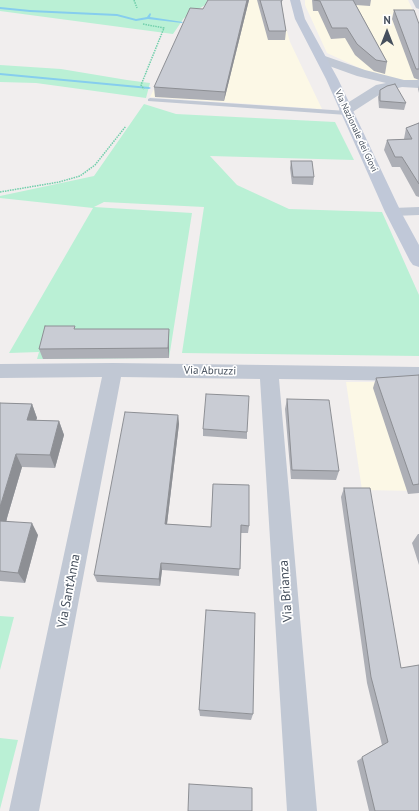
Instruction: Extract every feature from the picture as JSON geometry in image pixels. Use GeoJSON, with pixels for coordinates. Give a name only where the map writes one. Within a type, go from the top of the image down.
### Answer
{"type":"FeatureCollection","features":[{"type":"Feature","properties":{"kind":"main road","name":"Via Nazionale dei Giovi"},"geometry":{"type":"LineString","coordinates":[[295,0],[300,19],[322,58],[393,212],[419,261]]}},
{"type":"Feature","properties":{"kind":"street"},"geometry":{"type":"LineString","coordinates":[[416,0],[419,6]]}},
{"type":"Feature","properties":{"kind":"street"},"geometry":{"type":"LineString","coordinates":[[322,58],[361,73],[404,84]]}},
{"type":"Feature","properties":{"kind":"street"},"geometry":{"type":"LineString","coordinates":[[361,73],[346,75],[334,85],[354,94],[369,94]]}},
{"type":"Feature","properties":{"kind":"street"},"geometry":{"type":"LineString","coordinates":[[346,111],[369,94],[381,88],[404,84],[419,84]]}},
{"type":"Feature","properties":{"kind":"street"},"geometry":{"type":"LineString","coordinates":[[393,212],[419,211]]}},
{"type":"Feature","properties":{"kind":"street","name":"Via Abruzzi"},"geometry":{"type":"LineString","coordinates":[[0,372],[113,370],[419,374]]}},
{"type":"Feature","properties":{"kind":"street","name":"Via Sant'Anna"},"geometry":{"type":"LineString","coordinates":[[24,811],[113,370]]}},
{"type":"Feature","properties":{"kind":"street","name":"Via Brianza"},"geometry":{"type":"LineString","coordinates":[[269,372],[302,811]]}},
{"type":"Feature","properties":{"kind":"lane"},"geometry":{"type":"LineString","coordinates":[[150,100],[346,111]]}},
{"type":"Feature","properties":{"kind":"path"},"geometry":{"type":"LineString","coordinates":[[134,0],[137,8]]}},
{"type":"Feature","properties":{"kind":"path"},"geometry":{"type":"LineString","coordinates":[[143,24],[164,28],[140,85],[143,88],[144,95],[150,100]]}},
{"type":"Feature","properties":{"kind":"path"},"geometry":{"type":"LineString","coordinates":[[0,192],[59,182],[80,176],[95,165],[126,126]]}},
{"type":"Feature","properties":{"kind":"shaded area"},"geometry":{"type":"Polygon","coordinates":[[[215,0],[281,0],[284,21],[290,42],[322,109],[150,97],[190,17],[209,18],[215,0]]]}},
{"type":"Feature","properties":{"kind":"shaded area"},"geometry":{"type":"Polygon","coordinates":[[[305,0],[408,0],[419,23],[419,80],[402,80],[366,71],[327,53],[305,5],[305,0]]]}},
{"type":"Feature","properties":{"kind":"shaded area"},"geometry":{"type":"Polygon","coordinates":[[[346,382],[419,382],[419,491],[362,490],[346,382]]]}},
{"type":"Feature","properties":{"kind":"green space"},"geometry":{"type":"Polygon","coordinates":[[[0,0],[208,0],[205,5],[184,18],[173,34],[0,11],[0,0]]]}},
{"type":"Feature","properties":{"kind":"green space"},"geometry":{"type":"Polygon","coordinates":[[[0,65],[61,69],[150,83],[146,98],[36,83],[0,82],[0,65]]]}},
{"type":"Feature","properties":{"kind":"green space"},"geometry":{"type":"Polygon","coordinates":[[[144,104],[176,114],[335,122],[354,160],[210,156],[237,185],[289,209],[382,212],[419,295],[419,356],[182,353],[204,207],[104,202],[94,207],[192,213],[169,358],[37,359],[39,352],[9,353],[93,208],[0,198],[0,196],[94,176],[144,104]]]}},
{"type":"Feature","properties":{"kind":"green space"},"geometry":{"type":"Polygon","coordinates":[[[0,616],[14,617],[0,670],[0,616]]]}},
{"type":"Feature","properties":{"kind":"green space"},"geometry":{"type":"Polygon","coordinates":[[[0,738],[18,740],[0,809],[0,738]]]}},
{"type":"Feature","properties":{"kind":"building"},"geometry":{"type":"Polygon","coordinates":[[[208,0],[247,0],[225,92],[154,87],[190,8],[203,9],[208,0]]]}},
{"type":"Feature","properties":{"kind":"building"},"geometry":{"type":"Polygon","coordinates":[[[260,0],[282,0],[286,31],[269,31],[260,0]]]}},
{"type":"Feature","properties":{"kind":"building"},"geometry":{"type":"Polygon","coordinates":[[[314,0],[353,0],[387,62],[376,60],[357,44],[347,28],[332,28],[320,1],[314,0]]]}},
{"type":"Feature","properties":{"kind":"building"},"geometry":{"type":"Polygon","coordinates":[[[394,10],[414,10],[419,24],[419,69],[416,69],[394,10]]]}},
{"type":"Feature","properties":{"kind":"building"},"geometry":{"type":"Polygon","coordinates":[[[395,84],[406,103],[380,101],[380,90],[395,84]]]}},
{"type":"Feature","properties":{"kind":"building"},"geometry":{"type":"Polygon","coordinates":[[[419,123],[419,184],[402,157],[395,157],[387,140],[412,139],[406,128],[419,123]]]}},
{"type":"Feature","properties":{"kind":"building"},"geometry":{"type":"Polygon","coordinates":[[[291,161],[312,161],[314,177],[293,177],[291,161]]]}},
{"type":"Feature","properties":{"kind":"building"},"geometry":{"type":"Polygon","coordinates":[[[45,326],[75,326],[74,329],[169,329],[168,348],[39,349],[45,326]]]}},
{"type":"Feature","properties":{"kind":"building"},"geometry":{"type":"Polygon","coordinates":[[[419,375],[419,484],[413,485],[376,378],[419,375]]]}},
{"type":"Feature","properties":{"kind":"building"},"geometry":{"type":"Polygon","coordinates":[[[206,394],[249,396],[247,432],[203,429],[206,394]]]}},
{"type":"Feature","properties":{"kind":"building"},"geometry":{"type":"Polygon","coordinates":[[[287,399],[329,400],[339,471],[292,470],[287,399]]]}},
{"type":"Feature","properties":{"kind":"building"},"geometry":{"type":"Polygon","coordinates":[[[0,403],[32,404],[27,420],[59,421],[50,455],[16,454],[0,507],[0,403]]]}},
{"type":"Feature","properties":{"kind":"building"},"geometry":{"type":"Polygon","coordinates":[[[125,412],[178,415],[165,524],[211,527],[213,484],[249,485],[249,526],[241,525],[240,569],[161,563],[159,579],[94,575],[125,412]]]}},
{"type":"Feature","properties":{"kind":"building"},"geometry":{"type":"Polygon","coordinates":[[[344,488],[370,488],[401,668],[419,665],[419,811],[375,811],[362,757],[388,742],[371,677],[344,488]]]}},
{"type":"Feature","properties":{"kind":"building"},"geometry":{"type":"Polygon","coordinates":[[[0,521],[32,523],[18,573],[0,571],[0,521]]]}},
{"type":"Feature","properties":{"kind":"building"},"geometry":{"type":"Polygon","coordinates":[[[206,610],[255,613],[253,714],[199,710],[206,610]]]}},
{"type":"Feature","properties":{"kind":"building"},"geometry":{"type":"Polygon","coordinates":[[[189,784],[252,788],[252,811],[188,811],[189,784]]]}},
{"type":"Feature","properties":{"kind":"waterway"},"geometry":{"type":"LineString","coordinates":[[0,8],[30,11],[117,15],[136,20],[148,18]]}},
{"type":"Feature","properties":{"kind":"waterway"},"geometry":{"type":"LineString","coordinates":[[148,18],[150,14]]}},
{"type":"Feature","properties":{"kind":"waterway"},"geometry":{"type":"LineString","coordinates":[[148,18],[182,22]]}},
{"type":"Feature","properties":{"kind":"waterway"},"geometry":{"type":"LineString","coordinates":[[0,74],[149,88]]}}]}
